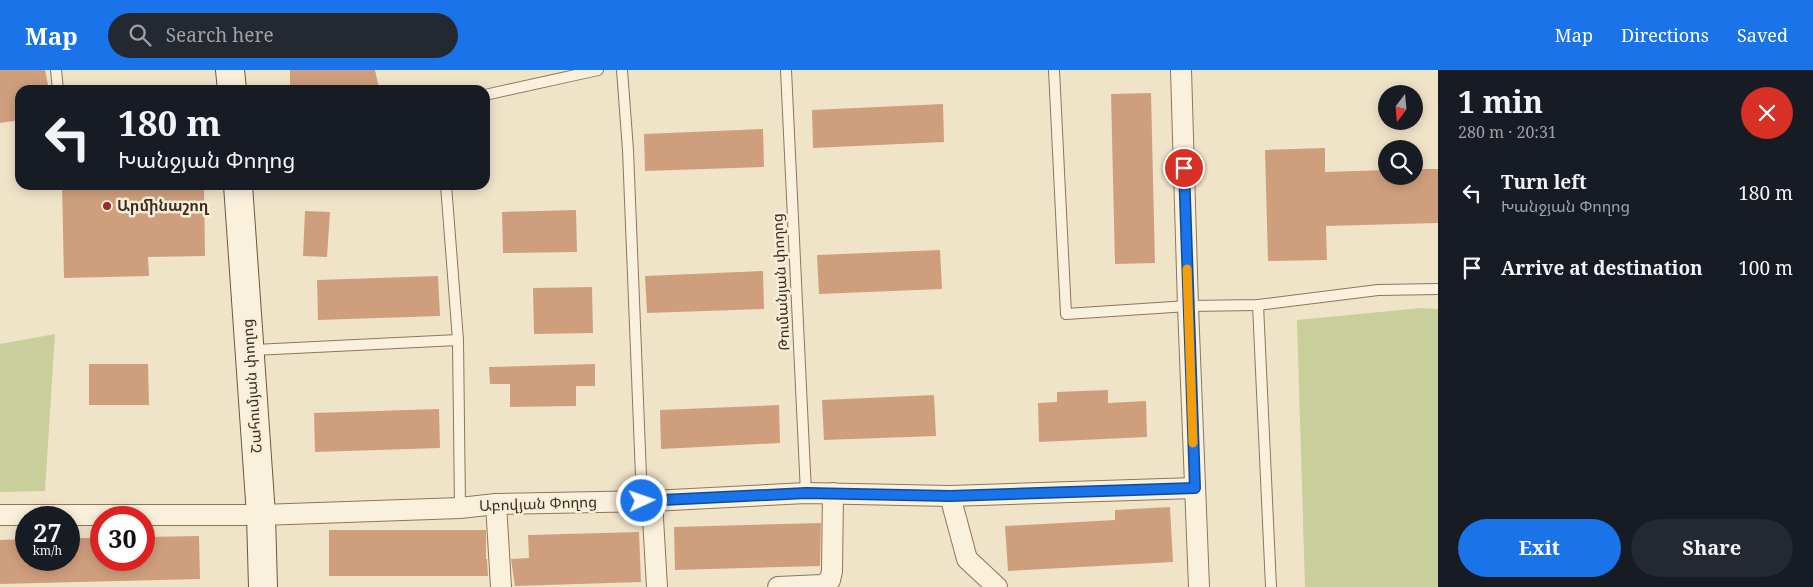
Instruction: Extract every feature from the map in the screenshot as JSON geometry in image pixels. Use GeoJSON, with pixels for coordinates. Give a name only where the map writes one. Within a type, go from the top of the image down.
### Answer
{"type":"FeatureCollection","features":[{"type":"Feature","properties":{"kind":"main road"},"geometry":{"type":"LineString","coordinates":[[230,70],[232,85]]}},
{"type":"Feature","properties":{"kind":"main road","name":"Շահումյան փողոց"},"geometry":{"type":"LineString","coordinates":[[238,190],[261,515],[263,587]]}},
{"type":"Feature","properties":{"kind":"street"},"geometry":{"type":"LineString","coordinates":[[1182,70],[1188,306],[1199,587]]}},
{"type":"Feature","properties":{"kind":"street","name":"Աբովյան Փողոց"},"geometry":{"type":"LineString","coordinates":[[0,516],[261,515],[460,508],[496,504],[647,501],[806,493],[950,496],[1195,488]]}},
{"type":"Feature","properties":{"kind":"street"},"geometry":{"type":"LineString","coordinates":[[778,587],[822,586],[830,580],[832,571],[833,494]]}},
{"type":"Feature","properties":{"kind":"street"},"geometry":{"type":"LineString","coordinates":[[950,496],[967,559],[997,587]]}},
{"type":"Feature","properties":{"kind":"street"},"geometry":{"type":"LineString","coordinates":[[647,501],[657,587]]}},
{"type":"Feature","properties":{"kind":"street"},"geometry":{"type":"LineString","coordinates":[[496,504],[501,587]]}},
{"type":"Feature","properties":{"kind":"lane"},"geometry":{"type":"LineString","coordinates":[[56,70],[58,85]]}},
{"type":"Feature","properties":{"kind":"lane"},"geometry":{"type":"LineString","coordinates":[[490,94],[598,70]]}},
{"type":"Feature","properties":{"kind":"lane"},"geometry":{"type":"LineString","coordinates":[[622,70],[647,501]]}},
{"type":"Feature","properties":{"kind":"lane","name":"Թումանյան փողոց"},"geometry":{"type":"LineString","coordinates":[[786,70],[806,493]]}},
{"type":"Feature","properties":{"kind":"lane"},"geometry":{"type":"LineString","coordinates":[[1054,70],[1066,314],[1188,306],[1258,305],[1378,290],[1438,289]]}},
{"type":"Feature","properties":{"kind":"lane"},"geometry":{"type":"LineString","coordinates":[[446,190],[458,340],[460,508]]}},
{"type":"Feature","properties":{"kind":"lane"},"geometry":{"type":"LineString","coordinates":[[1258,305],[1271,587]]}},
{"type":"Feature","properties":{"kind":"lane"},"geometry":{"type":"LineString","coordinates":[[250,350],[458,340]]}},
{"type":"Feature","properties":{"kind":"green space"},"geometry":{"type":"Polygon","coordinates":[[[1421,308],[1438,309],[1438,587],[1305,587],[1297,320],[1421,308]]]}},
{"type":"Feature","properties":{"kind":"green space"},"geometry":{"type":"Polygon","coordinates":[[[55,334],[45,491],[0,492],[0,344],[55,334]]]}},
{"type":"Feature","properties":{"kind":"building"},"geometry":{"type":"Polygon","coordinates":[[[0,70],[45,70],[48,85],[15,85],[15,121],[0,123],[0,70]]]}},
{"type":"Feature","properties":{"kind":"building"},"geometry":{"type":"Polygon","coordinates":[[[290,70],[375,70],[378,85],[290,85],[290,70]]]}},
{"type":"Feature","properties":{"kind":"building"},"geometry":{"type":"Polygon","coordinates":[[[1151,93],[1155,263],[1115,264],[1111,94],[1151,93]]]}},
{"type":"Feature","properties":{"kind":"building"},"geometry":{"type":"Polygon","coordinates":[[[943,104],[944,142],[813,148],[812,110],[943,104]]]}},
{"type":"Feature","properties":{"kind":"building"},"geometry":{"type":"Polygon","coordinates":[[[763,129],[764,167],[645,171],[644,134],[763,129]]]}},
{"type":"Feature","properties":{"kind":"building"},"geometry":{"type":"Polygon","coordinates":[[[1325,148],[1325,172],[1378,170],[1378,185],[1423,185],[1423,169],[1438,169],[1438,223],[1326,226],[1327,260],[1268,261],[1265,150],[1325,148]]]}},
{"type":"Feature","properties":{"kind":"building"},"geometry":{"type":"Polygon","coordinates":[[[62,190],[204,190],[205,256],[148,257],[149,276],[64,278],[62,190]]]}},
{"type":"Feature","properties":{"kind":"building"},"geometry":{"type":"Polygon","coordinates":[[[576,210],[577,252],[503,253],[502,212],[576,210]]]}},
{"type":"Feature","properties":{"kind":"building"},"geometry":{"type":"Polygon","coordinates":[[[305,211],[330,212],[327,257],[303,256],[305,211]]]}},
{"type":"Feature","properties":{"kind":"building"},"geometry":{"type":"Polygon","coordinates":[[[940,250],[942,289],[819,294],[817,255],[940,250]]]}},
{"type":"Feature","properties":{"kind":"building"},"geometry":{"type":"Polygon","coordinates":[[[763,271],[764,309],[647,313],[645,276],[763,271]]]}},
{"type":"Feature","properties":{"kind":"building"},"geometry":{"type":"Polygon","coordinates":[[[438,276],[440,316],[318,320],[317,280],[438,276]]]}},
{"type":"Feature","properties":{"kind":"building"},"geometry":{"type":"Polygon","coordinates":[[[592,287],[593,333],[534,334],[533,288],[592,287]]]}},
{"type":"Feature","properties":{"kind":"building"},"geometry":{"type":"Polygon","coordinates":[[[89,364],[148,364],[149,405],[89,405],[89,364]]]}},
{"type":"Feature","properties":{"kind":"building"},"geometry":{"type":"Polygon","coordinates":[[[595,364],[595,386],[576,386],[576,406],[510,407],[510,384],[490,384],[489,367],[595,364]]]}},
{"type":"Feature","properties":{"kind":"building"},"geometry":{"type":"Polygon","coordinates":[[[1108,390],[1108,403],[1146,401],[1147,437],[1039,442],[1038,403],[1057,402],[1057,392],[1108,390]]]}},
{"type":"Feature","properties":{"kind":"building"},"geometry":{"type":"Polygon","coordinates":[[[934,395],[936,436],[824,440],[822,400],[934,395]]]}},
{"type":"Feature","properties":{"kind":"building"},"geometry":{"type":"Polygon","coordinates":[[[779,405],[780,443],[661,449],[660,410],[779,405]]]}},
{"type":"Feature","properties":{"kind":"building"},"geometry":{"type":"Polygon","coordinates":[[[439,409],[440,448],[315,452],[314,413],[439,409]]]}},
{"type":"Feature","properties":{"kind":"building"},"geometry":{"type":"Polygon","coordinates":[[[1170,507],[1173,562],[1008,571],[1005,526],[1115,520],[1115,510],[1170,507]]]}},
{"type":"Feature","properties":{"kind":"building"},"geometry":{"type":"Polygon","coordinates":[[[821,523],[820,566],[675,570],[674,527],[821,523]]]}},
{"type":"Feature","properties":{"kind":"building"},"geometry":{"type":"Polygon","coordinates":[[[329,530],[486,530],[488,576],[329,576],[329,530]]]}},
{"type":"Feature","properties":{"kind":"building"},"geometry":{"type":"Polygon","coordinates":[[[639,532],[641,582],[515,586],[511,559],[529,558],[528,535],[639,532]]]}},
{"type":"Feature","properties":{"kind":"building"},"geometry":{"type":"Polygon","coordinates":[[[199,536],[200,579],[0,584],[0,540],[15,539],[15,571],[80,571],[80,538],[90,538],[90,571],[155,571],[155,537],[199,536]]]}},
{"type":"Feature","properties":{"kind":"slow traffic"},"geometry":{"type":"LineString","coordinates":[[1187,269],[1193,443]]}},
{"type":"Feature","properties":{"kind":"place","name":"Արմինաշող"},"geometry":{"type":"Point","coordinates":[107,206]}},
{"type":"Feature","properties":{"kind":"route"},"geometry":{"type":"LineString","coordinates":[[642,501],[806,493],[950,496],[1195,488],[1184,168]]}}]}
